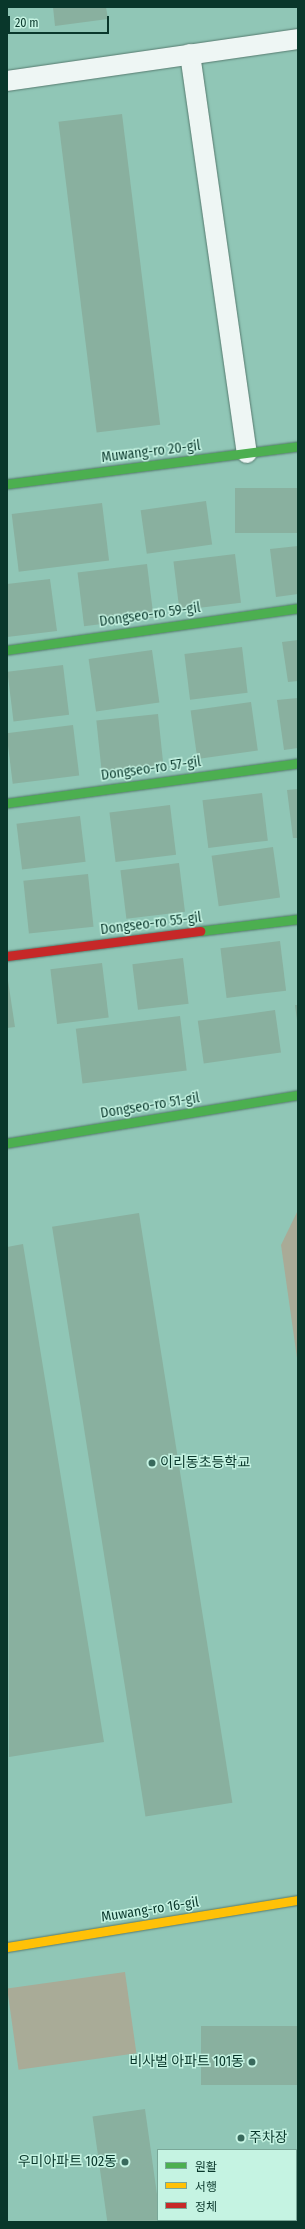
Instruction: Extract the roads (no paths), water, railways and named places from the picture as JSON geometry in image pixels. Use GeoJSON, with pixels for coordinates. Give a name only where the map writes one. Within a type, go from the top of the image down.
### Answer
{"type":"FeatureCollection","features":[{"type":"Feature","properties":{"kind":"street","name":"Muwang-ro 20-gil"},"geometry":{"type":"LineString","coordinates":[[7,484],[298,446]]}},
{"type":"Feature","properties":{"kind":"street","name":"Dongseo-ro 59-gil"},"geometry":{"type":"LineString","coordinates":[[7,650],[298,608]]}},
{"type":"Feature","properties":{"kind":"street","name":"Dongseo-ro 57-gil"},"geometry":{"type":"LineString","coordinates":[[7,803],[298,763]]}},
{"type":"Feature","properties":{"kind":"street","name":"Dongseo-ro 55-gil"},"geometry":{"type":"LineString","coordinates":[[7,956],[298,919]]}},
{"type":"Feature","properties":{"kind":"street","name":"Dongseo-ro 51-gil"},"geometry":{"type":"LineString","coordinates":[[7,1144],[298,1096]]}},
{"type":"Feature","properties":{"kind":"street","name":"Muwang-ro 16-gil"},"geometry":{"type":"LineString","coordinates":[[7,1947],[298,1900]]}},
{"type":"Feature","properties":{"kind":"lane"},"geometry":{"type":"LineString","coordinates":[[7,81],[298,39]]}},
{"type":"Feature","properties":{"kind":"lane"},"geometry":{"type":"LineString","coordinates":[[190,54],[247,453]]}},
{"type":"Feature","properties":{"kind":"place","name":"이리동초등학교"},"geometry":{"type":"Point","coordinates":[152,1463]}},
{"type":"Feature","properties":{"kind":"place","name":"비사벌 아파트 101동"},"geometry":{"type":"Point","coordinates":[252,2062]}},
{"type":"Feature","properties":{"kind":"place","name":"주차장"},"geometry":{"type":"Point","coordinates":[241,2138]}},
{"type":"Feature","properties":{"kind":"place","name":"우미아파트 102동"},"geometry":{"type":"Point","coordinates":[125,2162]}}]}
